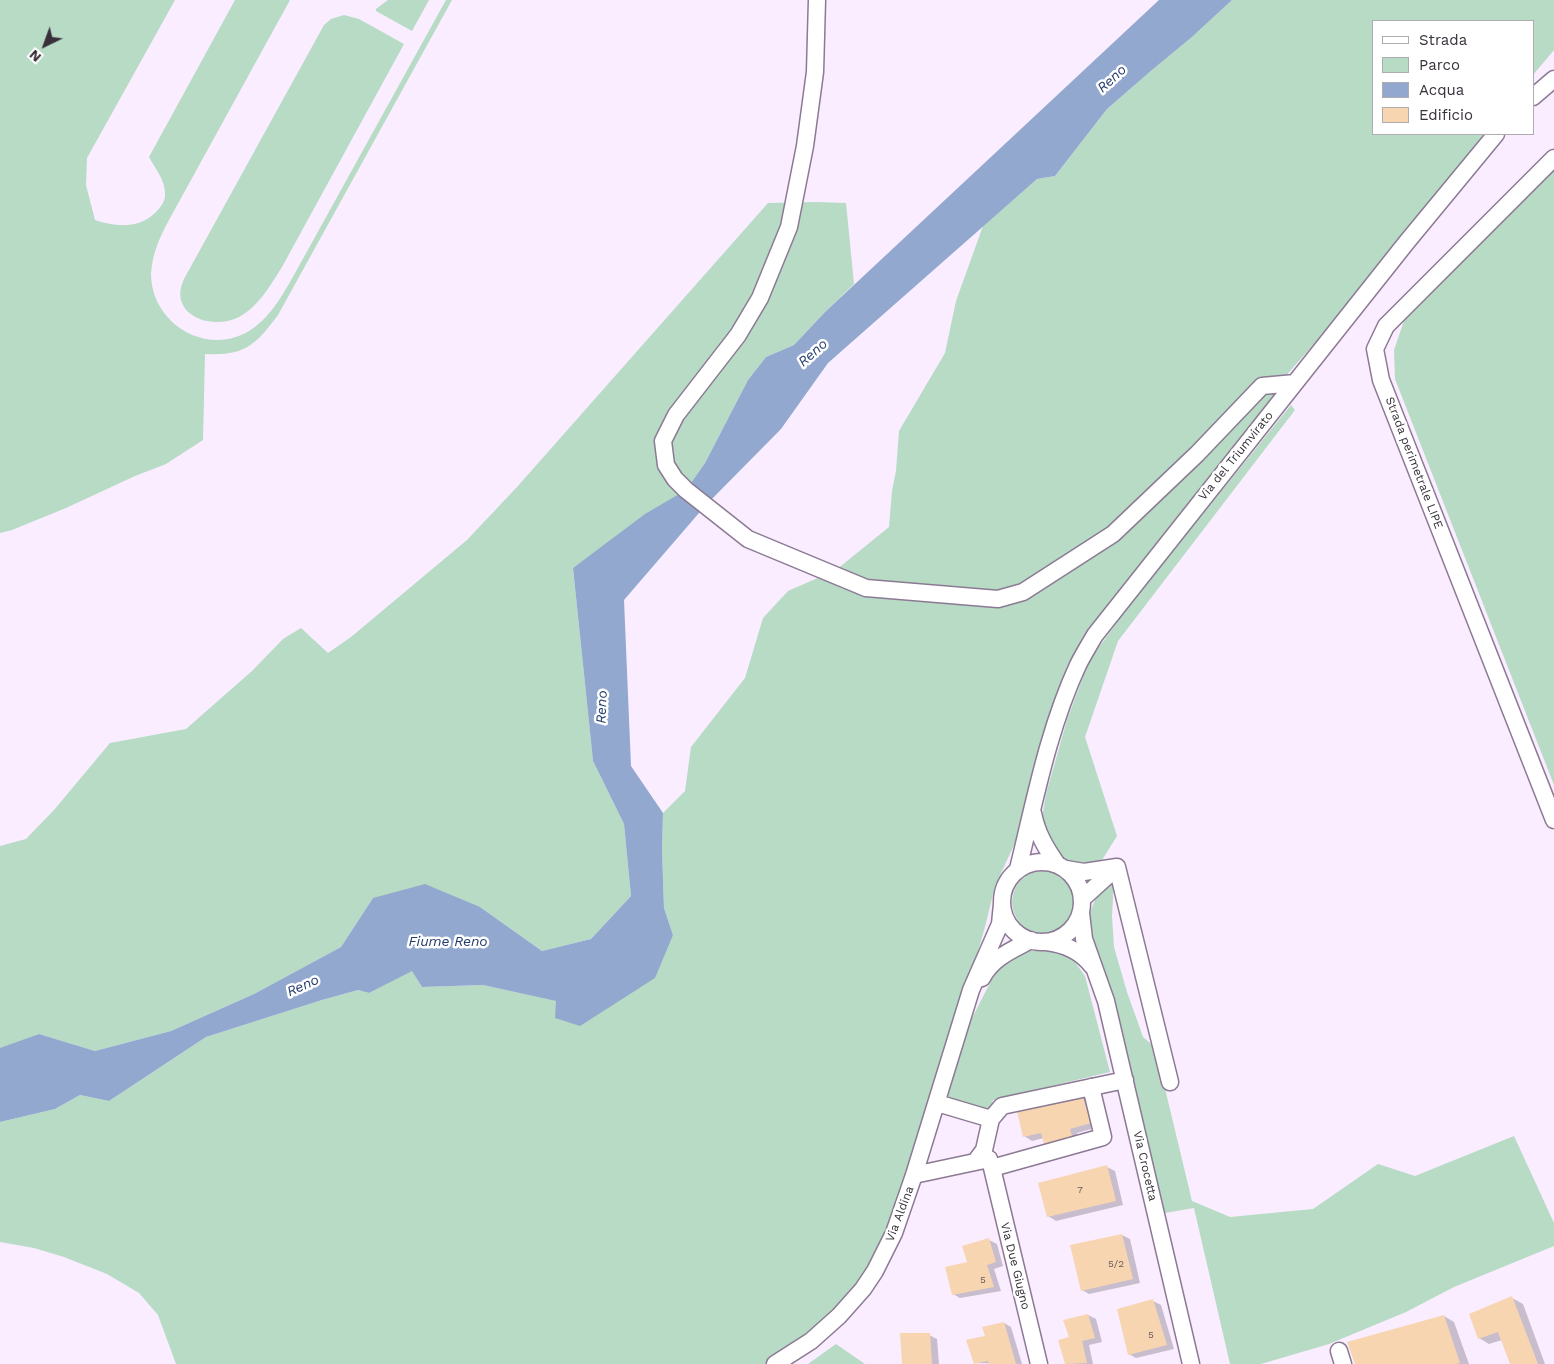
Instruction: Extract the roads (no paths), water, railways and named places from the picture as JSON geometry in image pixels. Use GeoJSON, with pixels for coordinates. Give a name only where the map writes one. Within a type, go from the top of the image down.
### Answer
{"type":"FeatureCollection","features":[{"type":"Feature","properties":{"kind":"street"},"geometry":{"type":"LineString","coordinates":[[817,0],[815,72],[805,146],[789,227],[760,298],[738,335],[676,415],[663,442],[666,465],[675,479],[704,506],[748,539],[866,588],[998,599],[1023,592],[1113,534],[1197,454],[1262,386],[1295,383]]}},
{"type":"Feature","properties":{"kind":"street"},"geometry":{"type":"LineString","coordinates":[[1534,97],[1554,79]]}},
{"type":"Feature","properties":{"kind":"street","name":"Via del Triumvirato"},"geometry":{"type":"LineString","coordinates":[[1018,869],[1047,750],[1078,664],[1095,635],[1424,220],[1495,135]]}},
{"type":"Feature","properties":{"kind":"street","name":"Strada perimetrale LIPE"},"geometry":{"type":"LineString","coordinates":[[1554,158],[1386,326],[1375,349],[1382,380],[1554,820]]}},
{"type":"Feature","properties":{"kind":"street","name":"Via del Triumvirato"},"geometry":{"type":"LineString","coordinates":[[1033,809],[1042,843],[1061,867]]}},
{"type":"Feature","properties":{"kind":"street"},"geometry":{"type":"LineString","coordinates":[[1061,867],[1074,877],[1080,888],[1081,906],[1076,922],[1066,934],[1052,941],[1036,941],[1020,935],[1010,926],[1004,916],[1002,904],[1006,884],[1018,869],[1027,864],[1037,862],[1061,867],[1084,872],[1118,867]]}},
{"type":"Feature","properties":{"kind":"street"},"geometry":{"type":"LineString","coordinates":[[1081,906],[1118,867]]}},
{"type":"Feature","properties":{"kind":"street"},"geometry":{"type":"LineString","coordinates":[[1118,867],[1170,1082]]}},
{"type":"Feature","properties":{"kind":"street","name":"Via Aldina"},"geometry":{"type":"LineString","coordinates":[[775,1364],[801,1348],[823,1331],[839,1316],[875,1272],[894,1233],[914,1175],[971,990],[1000,924],[1002,904]]}},
{"type":"Feature","properties":{"kind":"street","name":"Via Crocetta"},"geometry":{"type":"LineString","coordinates":[[1081,906],[1084,938],[1106,1000],[1191,1364]]}},
{"type":"Feature","properties":{"kind":"street","name":"Via Crocetta"},"geometry":{"type":"LineString","coordinates":[[1036,941],[1070,947],[1079,953],[1094,969]]}},
{"type":"Feature","properties":{"kind":"street","name":"Via Aldina"},"geometry":{"type":"LineString","coordinates":[[960,1023],[984,974],[991,965],[1001,955],[1036,941]]}},
{"type":"Feature","properties":{"kind":"street"},"geometry":{"type":"LineString","coordinates":[[975,1162],[984,1150],[991,1119],[1002,1106],[1125,1080]]}},
{"type":"Feature","properties":{"kind":"street"},"geometry":{"type":"LineString","coordinates":[[914,1175],[989,1159],[992,1168],[1103,1137],[1091,1087]]}},
{"type":"Feature","properties":{"kind":"street"},"geometry":{"type":"LineString","coordinates":[[936,1103],[991,1119]]}},
{"type":"Feature","properties":{"kind":"street","name":"Via Due Giugno"},"geometry":{"type":"LineString","coordinates":[[992,1168],[1039,1364]]}},
{"type":"Feature","properties":{"kind":"water","name":"Fiume Reno"},"geometry":{"type":"Polygon","coordinates":[[[1159,0],[1232,0],[1192,37],[1107,109],[1055,176],[1037,179],[828,363],[781,429],[705,506],[624,600],[631,766],[663,813],[664,908],[673,935],[655,978],[580,1026],[555,1018],[556,1001],[483,985],[422,987],[412,971],[369,993],[358,990],[206,1037],[109,1101],[80,1095],[55,1109],[0,1122],[0,1048],[39,1034],[95,1051],[171,1031],[254,994],[341,947],[373,898],[425,884],[480,907],[542,951],[591,939],[631,896],[624,824],[593,761],[573,568],[645,514],[686,490],[705,463],[748,380],[766,357],[794,345],[825,312],[1159,0]]]}},
{"type":"Feature","properties":{"kind":"water label","name":"Reno"},"geometry":{"type":"Point","coordinates":[1112,79]}},
{"type":"Feature","properties":{"kind":"water label","name":"Reno"},"geometry":{"type":"Point","coordinates":[813,353]}},
{"type":"Feature","properties":{"kind":"water label","name":"Reno"},"geometry":{"type":"Point","coordinates":[602,707]}},
{"type":"Feature","properties":{"kind":"water label","name":"Reno"},"geometry":{"type":"Point","coordinates":[303,986]}}]}
